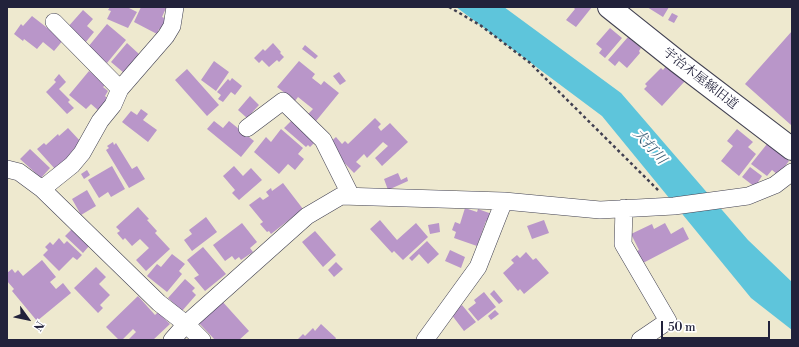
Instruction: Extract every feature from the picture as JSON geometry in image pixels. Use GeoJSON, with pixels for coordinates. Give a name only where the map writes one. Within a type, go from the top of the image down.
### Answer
{"type":"FeatureCollection","features":[{"type":"Feature","properties":{"kind":"street"},"geometry":{"type":"LineString","coordinates":[[42,189],[72,165],[82,153],[100,121],[113,105],[120,89],[166,36],[172,26],[175,7]]}},
{"type":"Feature","properties":{"kind":"street","name":"宇治木屋線旧道"},"geometry":{"type":"LineString","coordinates":[[609,7],[684,67],[792,149]]}},
{"type":"Feature","properties":{"kind":"street"},"geometry":{"type":"LineString","coordinates":[[54,22],[120,89]]}},
{"type":"Feature","properties":{"kind":"street"},"geometry":{"type":"LineString","coordinates":[[247,128],[283,101],[322,140],[351,196]]}},
{"type":"Feature","properties":{"kind":"street"},"geometry":{"type":"LineString","coordinates":[[7,168],[19,172],[42,189],[159,303],[186,324],[202,340]]}},
{"type":"Feature","properties":{"kind":"street"},"geometry":{"type":"LineString","coordinates":[[172,340],[186,324],[307,216],[341,196],[504,200],[600,210],[674,206],[748,196],[775,185],[792,172]]}},
{"type":"Feature","properties":{"kind":"street"},"geometry":{"type":"LineString","coordinates":[[425,340],[478,267],[504,200]]}},
{"type":"Feature","properties":{"kind":"street"},"geometry":{"type":"LineString","coordinates":[[624,208],[623,244],[668,321],[640,340]]}},
{"type":"Feature","properties":{"kind":"path"},"geometry":{"type":"LineString","coordinates":[[449,7],[480,25],[529,62],[674,206]]}},
{"type":"Feature","properties":{"kind":"water","name":"犬打川"},"geometry":{"type":"Polygon","coordinates":[[[456,7],[504,7],[621,93],[748,240],[792,282],[792,330],[751,298],[602,116],[456,7]]]}},
{"type":"Feature","properties":{"kind":"building"},"geometry":{"type":"Polygon","coordinates":[[[110,7],[127,7],[137,12],[128,28],[107,19],[111,11],[108,10],[110,7]]]}},
{"type":"Feature","properties":{"kind":"building"},"geometry":{"type":"Polygon","coordinates":[[[141,7],[166,8],[162,17],[167,19],[157,34],[134,22],[141,7]]]}},
{"type":"Feature","properties":{"kind":"building"},"geometry":{"type":"Polygon","coordinates":[[[573,7],[592,7],[576,27],[566,20],[575,9],[573,7]]]}},
{"type":"Feature","properties":{"kind":"building"},"geometry":{"type":"Polygon","coordinates":[[[647,7],[669,7],[663,17],[647,7]]]}},
{"type":"Feature","properties":{"kind":"building"},"geometry":{"type":"Polygon","coordinates":[[[83,10],[93,19],[87,26],[94,32],[85,43],[67,28],[83,10]]]}},
{"type":"Feature","properties":{"kind":"building"},"geometry":{"type":"Polygon","coordinates":[[[672,13],[678,16],[674,23],[668,20],[672,13]]]}},
{"type":"Feature","properties":{"kind":"building"},"geometry":{"type":"Polygon","coordinates":[[[32,16],[64,39],[54,51],[43,42],[37,49],[24,39],[23,41],[14,34],[21,24],[23,26],[32,16]]]}},
{"type":"Feature","properties":{"kind":"building"},"geometry":{"type":"Polygon","coordinates":[[[107,24],[126,40],[107,63],[88,47],[107,24]]]}},
{"type":"Feature","properties":{"kind":"building"},"geometry":{"type":"Polygon","coordinates":[[[610,28],[622,38],[605,58],[599,53],[602,49],[596,44],[610,28]]]}},
{"type":"Feature","properties":{"kind":"building"},"geometry":{"type":"Polygon","coordinates":[[[792,31],[792,124],[791,125],[745,84],[792,31]]]}},
{"type":"Feature","properties":{"kind":"building"},"geometry":{"type":"Polygon","coordinates":[[[628,37],[641,48],[639,51],[640,53],[627,68],[619,61],[615,66],[608,60],[628,37]]]}},
{"type":"Feature","properties":{"kind":"building"},"geometry":{"type":"Polygon","coordinates":[[[127,43],[139,54],[124,73],[111,62],[127,43]]]}},
{"type":"Feature","properties":{"kind":"building"},"geometry":{"type":"Polygon","coordinates":[[[273,43],[284,57],[279,62],[277,60],[269,67],[262,60],[259,63],[254,58],[263,49],[265,51],[273,43]]]}},
{"type":"Feature","properties":{"kind":"building"},"geometry":{"type":"Polygon","coordinates":[[[305,45],[318,56],[315,59],[302,49],[305,45]]]}},
{"type":"Feature","properties":{"kind":"building"},"geometry":{"type":"Polygon","coordinates":[[[214,61],[229,72],[216,91],[201,80],[214,61]]]}},
{"type":"Feature","properties":{"kind":"building"},"geometry":{"type":"Polygon","coordinates":[[[299,61],[315,74],[312,78],[321,85],[324,81],[339,93],[316,121],[308,114],[313,109],[298,97],[295,101],[277,87],[299,61]]]}},
{"type":"Feature","properties":{"kind":"building"},"geometry":{"type":"Polygon","coordinates":[[[667,65],[685,81],[662,106],[644,89],[647,86],[645,84],[661,68],[663,70],[667,65]]]}},
{"type":"Feature","properties":{"kind":"building"},"geometry":{"type":"Polygon","coordinates":[[[187,69],[219,105],[207,116],[175,80],[187,69]]]}},
{"type":"Feature","properties":{"kind":"building"},"geometry":{"type":"Polygon","coordinates":[[[89,71],[106,84],[103,87],[108,91],[105,96],[109,100],[99,111],[91,104],[86,109],[69,95],[89,71]]]}},
{"type":"Feature","properties":{"kind":"building"},"geometry":{"type":"Polygon","coordinates":[[[339,72],[346,81],[340,85],[333,76],[339,72]]]}},
{"type":"Feature","properties":{"kind":"building"},"geometry":{"type":"Polygon","coordinates":[[[59,74],[66,82],[59,89],[70,100],[68,102],[74,108],[67,114],[46,92],[56,82],[54,80],[59,74]]]}},
{"type":"Feature","properties":{"kind":"building"},"geometry":{"type":"Polygon","coordinates":[[[232,78],[242,86],[235,95],[231,92],[223,102],[218,99],[221,95],[217,92],[228,79],[230,81],[232,78]]]}},
{"type":"Feature","properties":{"kind":"building"},"geometry":{"type":"Polygon","coordinates":[[[250,96],[259,105],[247,118],[238,110],[250,96]]]}},
{"type":"Feature","properties":{"kind":"building"},"geometry":{"type":"Polygon","coordinates":[[[141,109],[148,114],[143,120],[157,130],[148,142],[122,122],[131,111],[137,115],[141,109]]]}},
{"type":"Feature","properties":{"kind":"building"},"geometry":{"type":"Polygon","coordinates":[[[375,118],[381,124],[378,127],[381,131],[390,123],[408,142],[382,166],[375,158],[388,146],[383,142],[367,158],[364,154],[356,162],[361,166],[354,173],[327,145],[336,137],[342,144],[345,141],[348,144],[375,118]]]}},
{"type":"Feature","properties":{"kind":"building"},"geometry":{"type":"Polygon","coordinates":[[[293,119],[316,141],[310,147],[308,145],[306,147],[284,128],[293,119]]]}},
{"type":"Feature","properties":{"kind":"building"},"geometry":{"type":"Polygon","coordinates":[[[214,121],[223,128],[229,121],[254,141],[241,157],[207,129],[214,121]]]}},
{"type":"Feature","properties":{"kind":"building"},"geometry":{"type":"Polygon","coordinates":[[[68,128],[82,143],[72,151],[75,155],[55,169],[37,149],[44,143],[46,145],[58,134],[59,136],[68,128]]]}},
{"type":"Feature","properties":{"kind":"building"},"geometry":{"type":"Polygon","coordinates":[[[281,129],[303,148],[298,154],[304,159],[295,170],[288,164],[279,174],[254,152],[266,137],[271,142],[281,129]]]}},
{"type":"Feature","properties":{"kind":"building"},"geometry":{"type":"Polygon","coordinates":[[[737,129],[753,142],[748,147],[756,154],[739,176],[721,161],[733,146],[727,141],[737,129]]]}},
{"type":"Feature","properties":{"kind":"building"},"geometry":{"type":"Polygon","coordinates":[[[113,142],[114,145],[116,143],[132,169],[137,166],[145,179],[129,188],[106,150],[109,148],[107,146],[113,142]]]}},
{"type":"Feature","properties":{"kind":"building"},"geometry":{"type":"Polygon","coordinates":[[[767,144],[789,161],[778,175],[772,170],[767,176],[751,164],[767,144]]]}},
{"type":"Feature","properties":{"kind":"building"},"geometry":{"type":"Polygon","coordinates":[[[30,149],[50,168],[41,178],[20,159],[30,149]]]}},
{"type":"Feature","properties":{"kind":"building"},"geometry":{"type":"Polygon","coordinates":[[[112,166],[125,189],[111,197],[108,192],[99,198],[88,180],[112,166]]]}},
{"type":"Feature","properties":{"kind":"building"},"geometry":{"type":"Polygon","coordinates":[[[234,166],[243,176],[251,168],[262,180],[239,200],[232,193],[235,190],[223,176],[234,166]]]}},
{"type":"Feature","properties":{"kind":"building"},"geometry":{"type":"Polygon","coordinates":[[[750,167],[762,176],[755,187],[742,177],[750,167]]]}},
{"type":"Feature","properties":{"kind":"building"},"geometry":{"type":"Polygon","coordinates":[[[87,170],[90,175],[84,179],[81,174],[87,170]]]}},
{"type":"Feature","properties":{"kind":"building"},"geometry":{"type":"Polygon","coordinates":[[[398,173],[401,180],[407,177],[408,181],[388,190],[384,179],[398,173]]]}},
{"type":"Feature","properties":{"kind":"building"},"geometry":{"type":"Polygon","coordinates":[[[283,183],[303,209],[271,234],[269,231],[267,232],[260,224],[263,222],[249,205],[260,197],[263,200],[269,196],[266,192],[271,188],[272,191],[283,183]]]}},
{"type":"Feature","properties":{"kind":"building"},"geometry":{"type":"Polygon","coordinates":[[[87,190],[96,206],[81,215],[72,199],[87,190]]]}},
{"type":"Feature","properties":{"kind":"building"},"geometry":{"type":"Polygon","coordinates":[[[138,207],[157,231],[155,233],[170,249],[146,271],[136,260],[149,248],[140,239],[132,246],[125,238],[123,240],[117,233],[120,231],[116,227],[138,207]]]}},
{"type":"Feature","properties":{"kind":"building"},"geometry":{"type":"Polygon","coordinates":[[[465,208],[477,212],[478,209],[492,214],[489,222],[486,221],[477,246],[454,238],[456,232],[452,230],[455,222],[460,224],[465,208]]]}},
{"type":"Feature","properties":{"kind":"building"},"geometry":{"type":"Polygon","coordinates":[[[206,217],[217,232],[192,251],[184,240],[192,234],[189,230],[206,217]]]}},
{"type":"Feature","properties":{"kind":"building"},"geometry":{"type":"Polygon","coordinates":[[[380,220],[397,240],[416,223],[428,237],[403,260],[394,251],[392,253],[370,229],[380,220]]]}},
{"type":"Feature","properties":{"kind":"building"},"geometry":{"type":"Polygon","coordinates":[[[544,220],[549,233],[532,239],[527,226],[544,220]]]}},
{"type":"Feature","properties":{"kind":"building"},"geometry":{"type":"Polygon","coordinates":[[[242,223],[257,242],[250,248],[253,252],[241,260],[239,257],[235,260],[232,256],[225,261],[213,245],[242,223]]]}},
{"type":"Feature","properties":{"kind":"building"},"geometry":{"type":"Polygon","coordinates":[[[439,223],[440,232],[430,234],[428,225],[439,223]]]}},
{"type":"Feature","properties":{"kind":"building"},"geometry":{"type":"Polygon","coordinates":[[[665,223],[671,234],[683,227],[689,239],[643,263],[637,251],[639,250],[631,234],[652,224],[654,229],[665,223]]]}},
{"type":"Feature","properties":{"kind":"building"},"geometry":{"type":"Polygon","coordinates":[[[72,229],[89,246],[83,253],[65,236],[72,229]]]}},
{"type":"Feature","properties":{"kind":"building"},"geometry":{"type":"Polygon","coordinates":[[[315,231],[336,255],[323,267],[302,242],[315,231]]]}},
{"type":"Feature","properties":{"kind":"building"},"geometry":{"type":"Polygon","coordinates":[[[59,238],[64,244],[67,241],[82,255],[77,260],[73,257],[59,271],[43,255],[48,250],[45,247],[50,242],[53,245],[59,238]]]}},
{"type":"Feature","properties":{"kind":"building"},"geometry":{"type":"Polygon","coordinates":[[[427,241],[439,254],[428,264],[419,254],[412,261],[409,258],[427,241]]]}},
{"type":"Feature","properties":{"kind":"building"},"geometry":{"type":"Polygon","coordinates":[[[203,247],[226,274],[205,291],[194,278],[199,275],[187,260],[203,247]]]}},
{"type":"Feature","properties":{"kind":"building"},"geometry":{"type":"Polygon","coordinates":[[[450,250],[465,257],[461,268],[445,261],[450,250]]]}},
{"type":"Feature","properties":{"kind":"building"},"geometry":{"type":"Polygon","coordinates":[[[526,252],[533,260],[536,258],[549,273],[524,294],[520,289],[518,291],[503,273],[514,263],[511,260],[517,255],[520,258],[526,252]]]}},
{"type":"Feature","properties":{"kind":"building"},"geometry":{"type":"Polygon","coordinates":[[[172,254],[185,264],[179,271],[182,274],[167,292],[147,276],[157,264],[161,267],[172,254]]]}},
{"type":"Feature","properties":{"kind":"building"},"geometry":{"type":"Polygon","coordinates":[[[42,260],[56,277],[50,282],[56,289],[63,283],[71,293],[37,321],[12,291],[14,289],[7,281],[7,273],[12,269],[15,273],[18,270],[23,276],[42,260]]]}},
{"type":"Feature","properties":{"kind":"building"},"geometry":{"type":"Polygon","coordinates":[[[336,262],[343,269],[334,277],[328,270],[336,262]]]}},
{"type":"Feature","properties":{"kind":"building"},"geometry":{"type":"Polygon","coordinates":[[[96,267],[106,277],[99,284],[110,295],[100,305],[103,308],[98,313],[74,288],[96,267]]]}},
{"type":"Feature","properties":{"kind":"building"},"geometry":{"type":"Polygon","coordinates":[[[185,279],[195,288],[192,291],[196,295],[182,311],[168,298],[185,279]]]}},
{"type":"Feature","properties":{"kind":"building"},"geometry":{"type":"Polygon","coordinates":[[[494,290],[503,301],[499,304],[490,294],[494,290]]]}},
{"type":"Feature","properties":{"kind":"building"},"geometry":{"type":"Polygon","coordinates":[[[484,292],[496,307],[478,321],[468,309],[476,303],[474,300],[484,292]]]}},
{"type":"Feature","properties":{"kind":"building"},"geometry":{"type":"Polygon","coordinates":[[[138,296],[155,315],[158,312],[170,324],[153,340],[128,340],[136,332],[133,329],[122,340],[119,340],[106,327],[138,296]]]}},
{"type":"Feature","properties":{"kind":"building"},"geometry":{"type":"Polygon","coordinates":[[[221,300],[249,331],[239,340],[215,340],[198,322],[221,300]]]}},
{"type":"Feature","properties":{"kind":"building"},"geometry":{"type":"Polygon","coordinates":[[[462,305],[476,322],[464,331],[451,314],[462,305]]]}},
{"type":"Feature","properties":{"kind":"building"},"geometry":{"type":"Polygon","coordinates":[[[495,310],[499,314],[491,320],[488,316],[495,310]]]}},
{"type":"Feature","properties":{"kind":"building"},"geometry":{"type":"Polygon","coordinates":[[[321,324],[336,338],[335,340],[297,340],[303,334],[305,336],[313,328],[315,331],[321,324]]]}}]}
